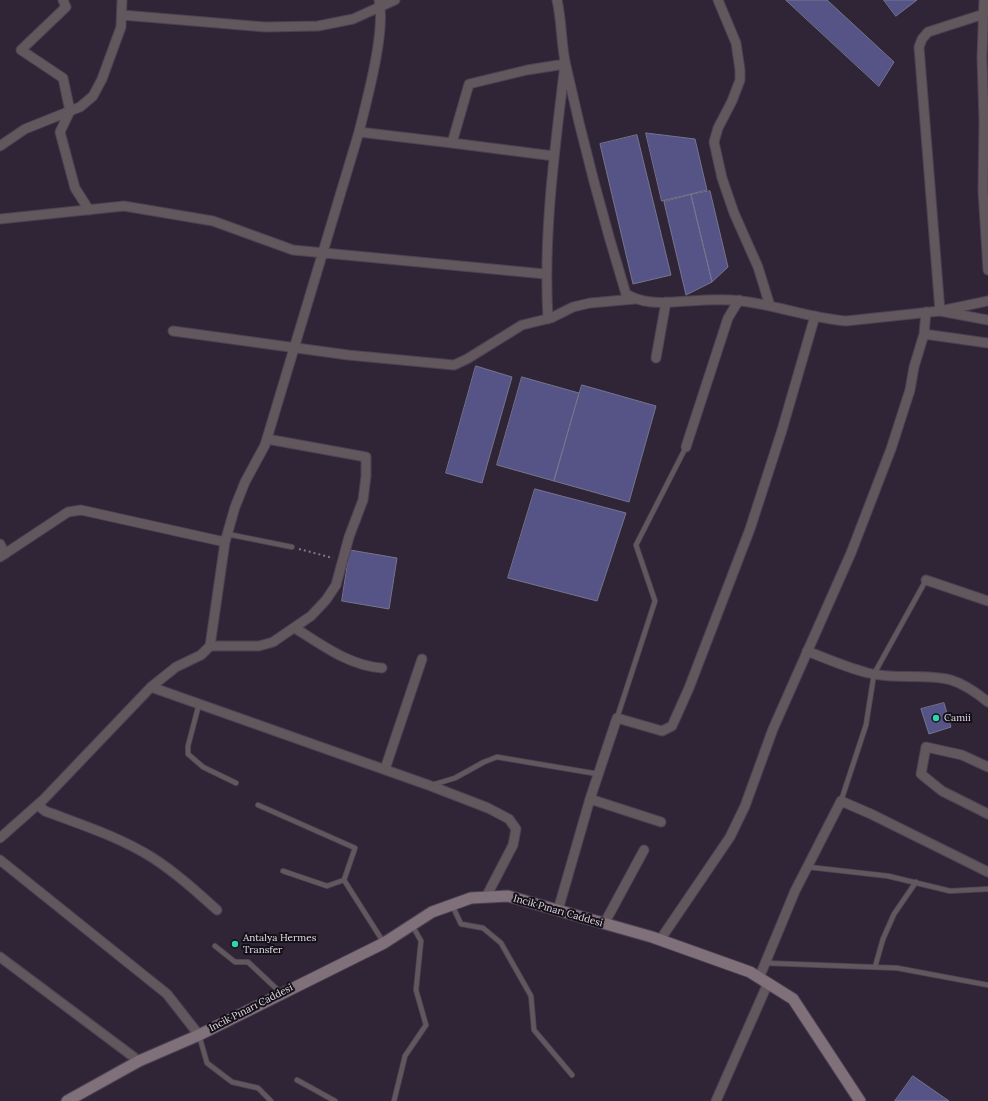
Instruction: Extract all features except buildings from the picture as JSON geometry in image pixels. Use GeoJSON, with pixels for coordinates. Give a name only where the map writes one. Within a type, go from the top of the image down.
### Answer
{"type":"FeatureCollection","features":[{"type":"Feature","properties":{"kind":"main road","name":"Incik Pınarı Caddesi"},"geometry":{"type":"LineString","coordinates":[[67,1101],[139,1061],[199,1035],[384,943],[432,912],[471,898],[508,896],[660,940],[750,972],[764,980],[792,999],[860,1101]]}},
{"type":"Feature","properties":{"kind":"street"},"geometry":{"type":"LineString","coordinates":[[63,0],[66,7],[21,50],[63,78],[70,111],[60,132],[75,188],[89,210]]}},
{"type":"Feature","properties":{"kind":"street"},"geometry":{"type":"LineString","coordinates":[[0,146],[25,128],[80,107],[93,96],[102,79],[121,27],[122,0]]}},
{"type":"Feature","properties":{"kind":"street"},"geometry":{"type":"LineString","coordinates":[[122,15],[265,27],[318,26],[353,18],[380,4],[395,0]]}},
{"type":"Feature","properties":{"kind":"street"},"geometry":{"type":"LineString","coordinates":[[556,0],[565,64],[606,230],[626,294],[635,299],[650,303],[739,300],[830,320],[846,321],[940,311],[988,301]]}},
{"type":"Feature","properties":{"kind":"street"},"geometry":{"type":"LineString","coordinates":[[718,0],[736,43],[740,80],[732,101],[718,128],[714,142],[722,178],[731,206],[742,234],[758,267],[770,306]]}},
{"type":"Feature","properties":{"kind":"street"},"geometry":{"type":"LineString","coordinates":[[984,0],[983,191],[988,270]]}},
{"type":"Feature","properties":{"kind":"street"},"geometry":{"type":"LineString","coordinates":[[0,838],[38,805],[151,687],[176,667],[201,655],[210,646],[226,538],[245,482],[267,439],[359,132],[371,82],[378,38],[380,4]]}},
{"type":"Feature","properties":{"kind":"street"},"geometry":{"type":"LineString","coordinates":[[940,311],[920,47],[922,39],[928,32],[984,14]]}},
{"type":"Feature","properties":{"kind":"street"},"geometry":{"type":"LineString","coordinates":[[452,144],[469,84],[527,70],[565,64]]}},
{"type":"Feature","properties":{"kind":"street"},"geometry":{"type":"LineString","coordinates":[[548,318],[545,274],[554,156],[565,64]]}},
{"type":"Feature","properties":{"kind":"street"},"geometry":{"type":"LineString","coordinates":[[359,132],[554,156]]}},
{"type":"Feature","properties":{"kind":"street"},"geometry":{"type":"LineString","coordinates":[[0,220],[124,206],[213,221],[293,250],[545,274]]}},
{"type":"Feature","properties":{"kind":"street"},"geometry":{"type":"LineString","coordinates":[[173,331],[295,348],[454,365],[467,359],[522,325],[548,318],[573,307],[590,303],[635,299]]}},
{"type":"Feature","properties":{"kind":"street"},"geometry":{"type":"LineString","coordinates":[[686,447],[728,318],[739,300]]}},
{"type":"Feature","properties":{"kind":"street"},"geometry":{"type":"LineString","coordinates":[[656,358],[666,302]]}},
{"type":"Feature","properties":{"kind":"street"},"geometry":{"type":"LineString","coordinates":[[940,311],[988,320]]}},
{"type":"Feature","properties":{"kind":"street"},"geometry":{"type":"LineString","coordinates":[[660,940],[730,837],[744,806],[773,729],[852,553],[891,449],[910,390],[914,367],[924,334],[926,312]]}},
{"type":"Feature","properties":{"kind":"street"},"geometry":{"type":"LineString","coordinates":[[558,910],[590,799],[617,718],[662,731],[672,726],[689,688],[750,529],[782,430],[815,316]]}},
{"type":"Feature","properties":{"kind":"street"},"geometry":{"type":"LineString","coordinates":[[924,334],[988,343]]}},
{"type":"Feature","properties":{"kind":"street"},"geometry":{"type":"LineString","coordinates":[[210,646],[259,646],[273,642],[296,628],[326,600],[336,585],[349,537],[363,500],[366,476],[366,457],[267,439]]}},
{"type":"Feature","properties":{"kind":"street"},"geometry":{"type":"LineString","coordinates":[[0,544],[2,556],[68,512],[81,510],[226,538]]}},
{"type":"Feature","properties":{"kind":"street"},"geometry":{"type":"LineString","coordinates":[[926,580],[988,601]]}},
{"type":"Feature","properties":{"kind":"street"},"geometry":{"type":"LineString","coordinates":[[296,628],[341,656],[369,667],[382,668]]}},
{"type":"Feature","properties":{"kind":"street"},"geometry":{"type":"LineString","coordinates":[[808,651],[874,674],[899,678],[928,677],[951,680],[974,691],[988,702]]}},
{"type":"Feature","properties":{"kind":"street"},"geometry":{"type":"LineString","coordinates":[[386,769],[422,659]]}},
{"type":"Feature","properties":{"kind":"street"},"geometry":{"type":"LineString","coordinates":[[151,687],[386,769],[488,808],[509,818],[516,829],[513,845],[486,897]]}},
{"type":"Feature","properties":{"kind":"street"},"geometry":{"type":"LineString","coordinates":[[988,767],[962,755],[926,747],[921,774],[942,791],[988,814]]}},
{"type":"Feature","properties":{"kind":"street"},"geometry":{"type":"LineString","coordinates":[[590,799],[661,822]]}},
{"type":"Feature","properties":{"kind":"street"},"geometry":{"type":"LineString","coordinates":[[716,1101],[764,980],[765,963],[795,891],[841,801],[871,814],[988,872]]}},
{"type":"Feature","properties":{"kind":"street"},"geometry":{"type":"LineString","coordinates":[[38,805],[45,811],[112,836],[151,857],[182,879],[217,910]]}},
{"type":"Feature","properties":{"kind":"street"},"geometry":{"type":"LineString","coordinates":[[604,924],[644,850]]}},
{"type":"Feature","properties":{"kind":"street"},"geometry":{"type":"LineString","coordinates":[[0,860],[167,994],[199,1035]]}},
{"type":"Feature","properties":{"kind":"street"},"geometry":{"type":"LineString","coordinates":[[0,957],[139,1061]]}},
{"type":"Feature","properties":{"kind":"lane"},"geometry":{"type":"LineString","coordinates":[[617,718],[655,601],[636,545],[686,447]]}},
{"type":"Feature","properties":{"kind":"lane"},"geometry":{"type":"LineString","coordinates":[[226,538],[292,547]]}},
{"type":"Feature","properties":{"kind":"lane"},"geometry":{"type":"LineString","coordinates":[[841,801],[866,726],[874,674],[926,580]]}},
{"type":"Feature","properties":{"kind":"lane"},"geometry":{"type":"LineString","coordinates":[[199,704],[188,746],[188,754],[204,767],[236,783]]}},
{"type":"Feature","properties":{"kind":"lane"},"geometry":{"type":"LineString","coordinates":[[431,786],[455,778],[484,762],[497,757],[598,774]]}},
{"type":"Feature","properties":{"kind":"lane"},"geometry":{"type":"LineString","coordinates":[[258,805],[355,848],[344,880]]}},
{"type":"Feature","properties":{"kind":"lane"},"geometry":{"type":"LineString","coordinates":[[808,867],[888,876],[950,891],[988,889]]}},
{"type":"Feature","properties":{"kind":"lane"},"geometry":{"type":"LineString","coordinates":[[283,871],[327,886],[344,880]]}},
{"type":"Feature","properties":{"kind":"lane"},"geometry":{"type":"LineString","coordinates":[[344,880],[384,943]]}},
{"type":"Feature","properties":{"kind":"lane"},"geometry":{"type":"LineString","coordinates":[[875,967],[883,939],[894,914],[916,882]]}},
{"type":"Feature","properties":{"kind":"lane"},"geometry":{"type":"LineString","coordinates":[[452,905],[461,924],[483,928],[501,943],[531,996],[534,1030],[572,1075]]}},
{"type":"Feature","properties":{"kind":"lane"},"geometry":{"type":"LineString","coordinates":[[394,1101],[405,1056],[426,1025],[416,990],[421,941],[412,925]]}},
{"type":"Feature","properties":{"kind":"lane"},"geometry":{"type":"LineString","coordinates":[[215,946],[235,962],[248,962],[281,993]]}},
{"type":"Feature","properties":{"kind":"lane"},"geometry":{"type":"LineString","coordinates":[[765,963],[898,968],[988,985]]}},
{"type":"Feature","properties":{"kind":"lane"},"geometry":{"type":"LineString","coordinates":[[199,1035],[207,1062],[232,1082],[258,1088],[271,1101]]}},
{"type":"Feature","properties":{"kind":"lane"},"geometry":{"type":"LineString","coordinates":[[297,1080],[335,1101]]}},
{"type":"Feature","properties":{"kind":"path"},"geometry":{"type":"LineString","coordinates":[[292,547],[343,560]]}},
{"type":"Feature","properties":{"kind":"place","name":"Camii"},"geometry":{"type":"Point","coordinates":[936,718]}},
{"type":"Feature","properties":{"kind":"place","name":"Antalya Hermes Transfer"},"geometry":{"type":"Point","coordinates":[235,944]}}]}
